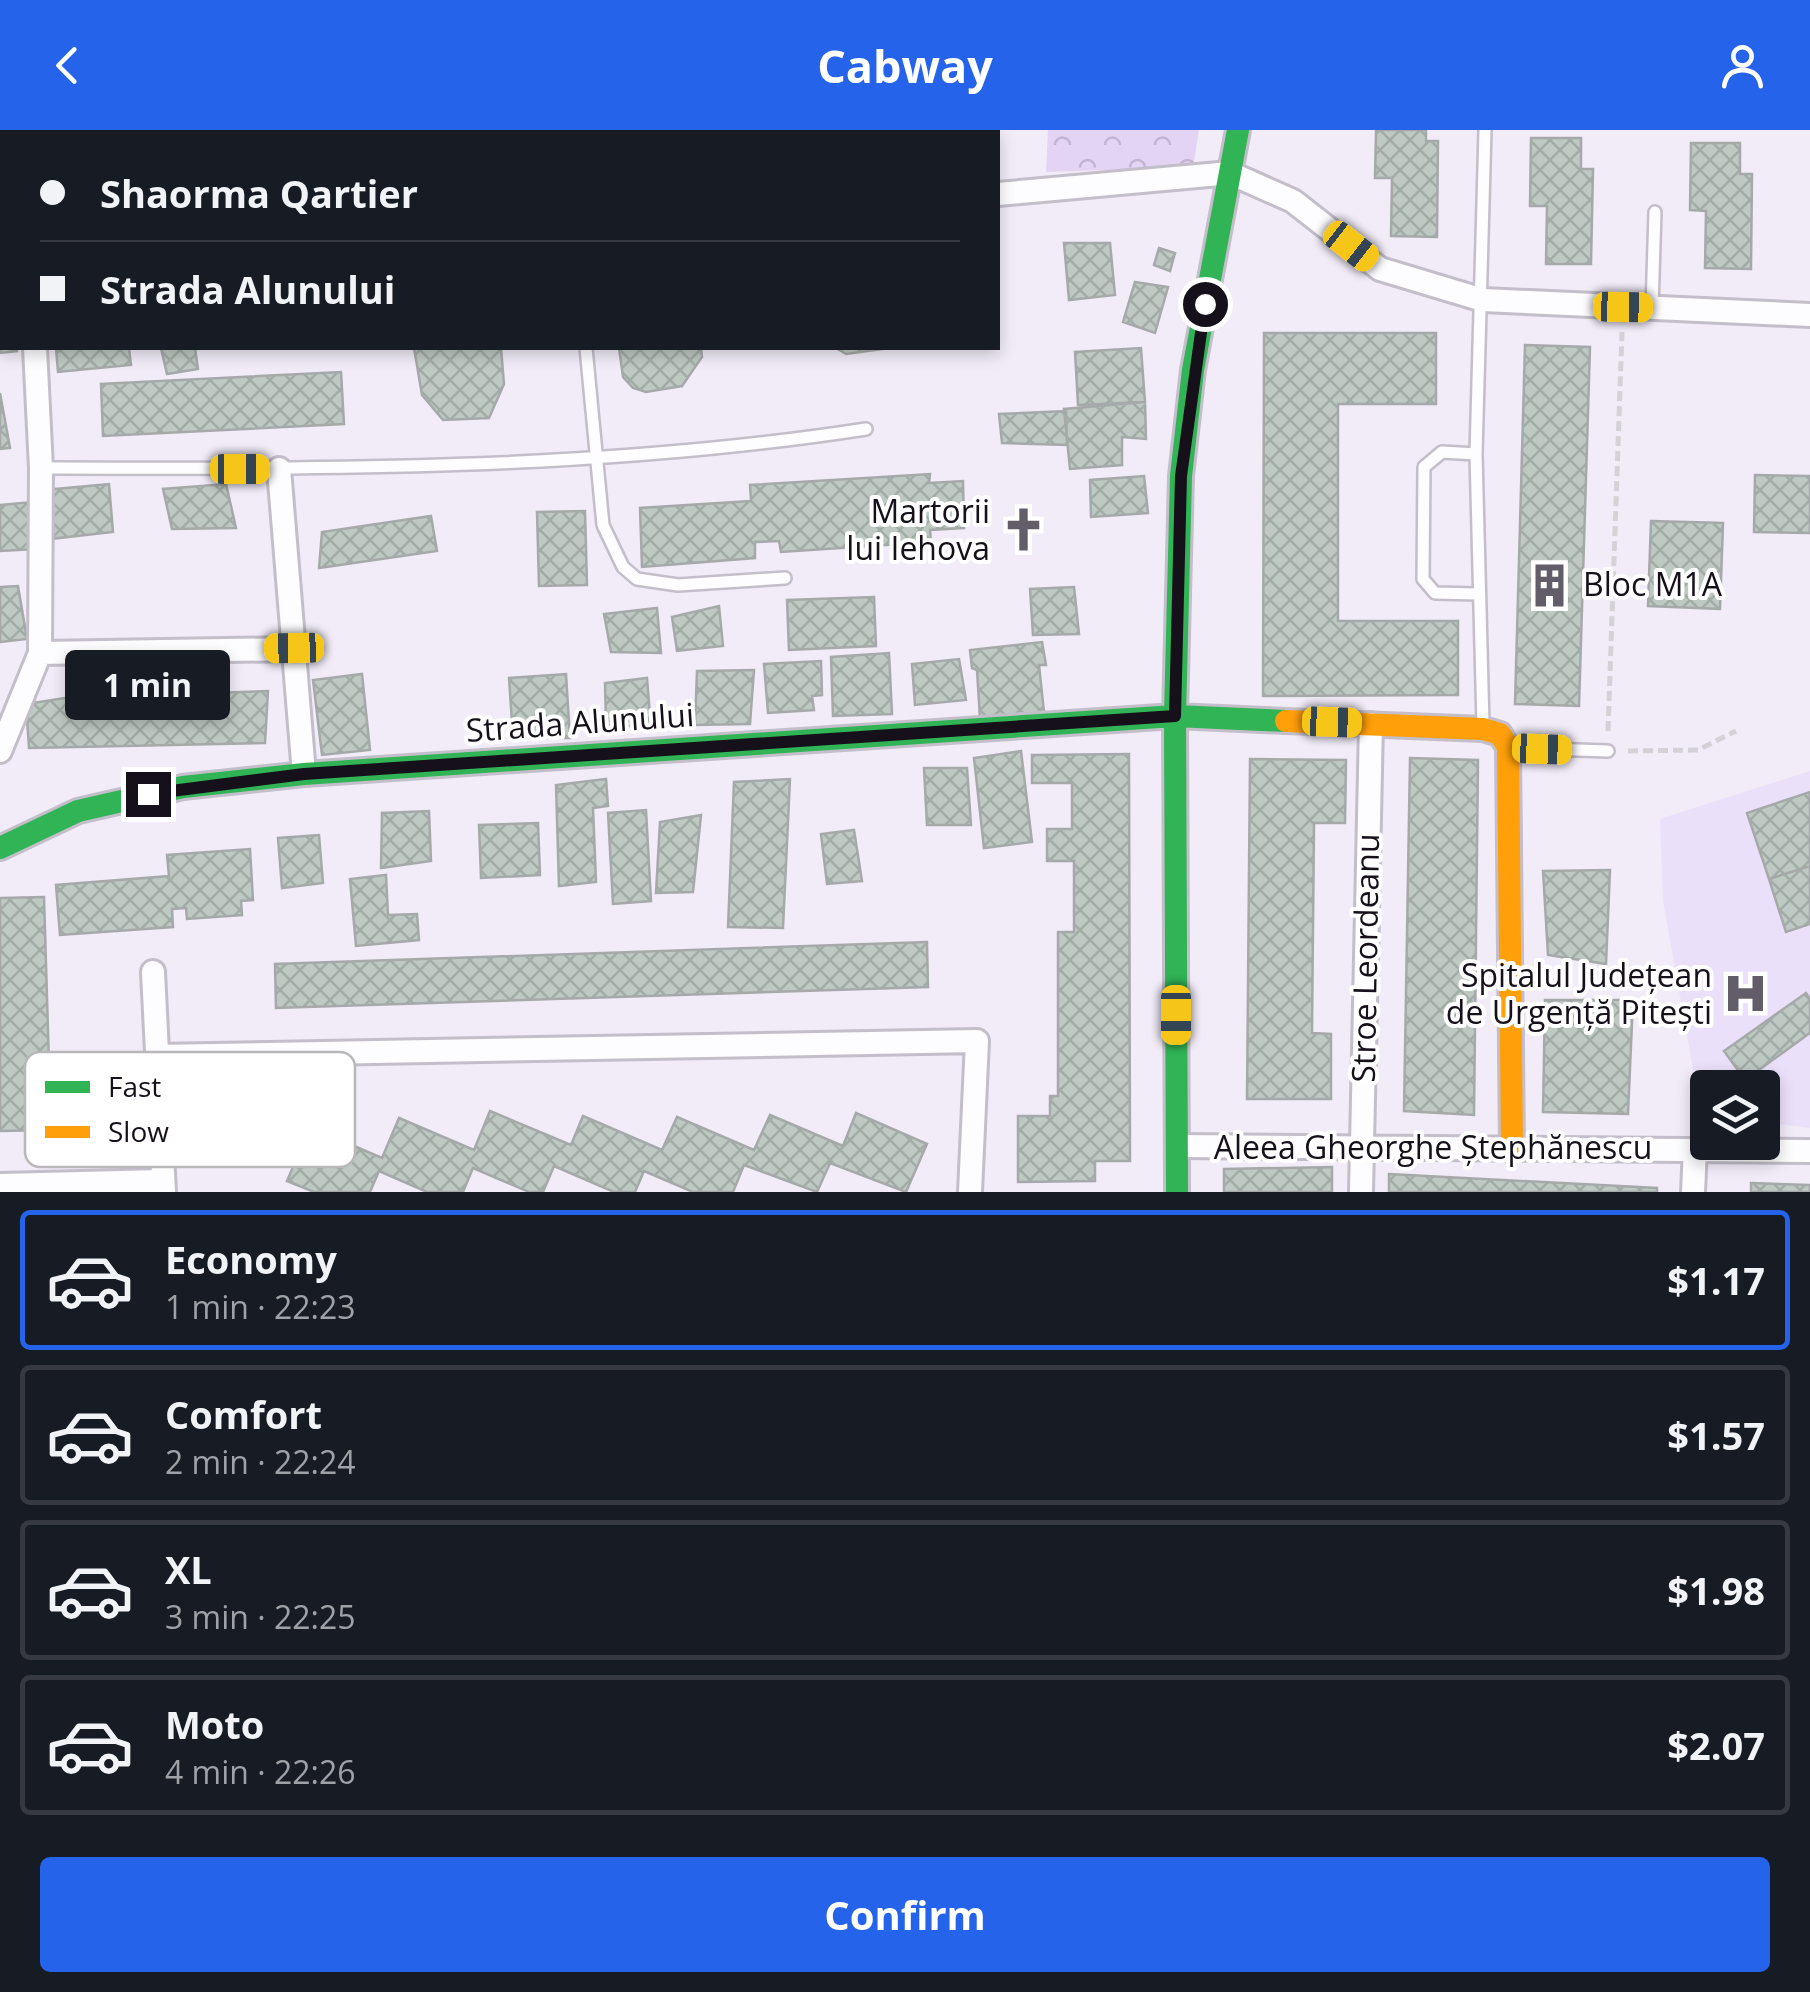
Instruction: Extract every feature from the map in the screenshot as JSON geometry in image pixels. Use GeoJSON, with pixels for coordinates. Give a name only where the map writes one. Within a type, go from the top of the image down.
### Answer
{"type":"FeatureCollection","features":[{"type":"Feature","properties":{"kind":"street"},"geometry":{"type":"LineString","coordinates":[[1177,1192],[1175,716],[1183,458],[1192,370],[1238,130]]}},
{"type":"Feature","properties":{"kind":"street"},"geometry":{"type":"LineString","coordinates":[[1000,194],[1230,173],[1294,201],[1380,269],[1483,300],[1810,315]]}},
{"type":"Feature","properties":{"kind":"street"},"geometry":{"type":"LineString","coordinates":[[0,751],[40,653],[42,468],[35,350]]}},
{"type":"Feature","properties":{"kind":"street"},"geometry":{"type":"LineString","coordinates":[[280,469],[304,774]]}},
{"type":"Feature","properties":{"kind":"street"},"geometry":{"type":"LineString","coordinates":[[40,653],[294,648]]}},
{"type":"Feature","properties":{"kind":"street","name":"Strada Alunului"},"geometry":{"type":"LineString","coordinates":[[0,848],[78,810],[183,786],[304,774],[1175,716],[1371,724],[1497,737]]}},
{"type":"Feature","properties":{"kind":"street","name":"Stroe Leordeanu"},"geometry":{"type":"LineString","coordinates":[[1361,1192],[1371,724]]}},
{"type":"Feature","properties":{"kind":"street"},"geometry":{"type":"LineString","coordinates":[[1497,737],[1512,1150]]}},
{"type":"Feature","properties":{"kind":"street"},"geometry":{"type":"LineString","coordinates":[[153,972],[156,1052]]}},
{"type":"Feature","properties":{"kind":"street"},"geometry":{"type":"LineString","coordinates":[[355,1053],[977,1042],[970,1192]]}},
{"type":"Feature","properties":{"kind":"street","name":"Aleea Gheorghe Ștephănescu"},"geometry":{"type":"LineString","coordinates":[[1177,1146],[1690,1149]]}},
{"type":"Feature","properties":{"kind":"street","name":"Aleea Gheorghe Ștephănescu"},"geometry":{"type":"LineString","coordinates":[[1780,1150],[1810,1151]]}},
{"type":"Feature","properties":{"kind":"street"},"geometry":{"type":"LineString","coordinates":[[1693,1192],[1694,1160]]}},
{"type":"Feature","properties":{"kind":"street"},"geometry":{"type":"LineString","coordinates":[[0,1185],[162,1186]]}},
{"type":"Feature","properties":{"kind":"lane"},"geometry":{"type":"LineString","coordinates":[[1486,130],[1476,454],[1477,594],[1497,737],[1608,751]]}},
{"type":"Feature","properties":{"kind":"lane"},"geometry":{"type":"LineString","coordinates":[[1652,308],[1656,212]]}},
{"type":"Feature","properties":{"kind":"lane"},"geometry":{"type":"LineString","coordinates":[[1810,303],[1810,315]]}},
{"type":"Feature","properties":{"kind":"lane"},"geometry":{"type":"LineString","coordinates":[[586,350],[600,460],[603,525],[612,549],[637,579],[678,585],[785,578]]}},
{"type":"Feature","properties":{"kind":"lane"},"geometry":{"type":"LineString","coordinates":[[42,468],[280,469],[600,460],[866,429]]}},
{"type":"Feature","properties":{"kind":"lane"},"geometry":{"type":"LineString","coordinates":[[1476,454],[1442,452],[1424,467],[1423,579],[1435,593],[1477,594]]}},
{"type":"Feature","properties":{"kind":"path"},"geometry":{"type":"LineString","coordinates":[[1623,307],[1608,751],[1698,750],[1736,731]]}},
{"type":"Feature","properties":{"kind":"shaded area","name":"Spitalul Județean de Urgență Pitești"},"geometry":{"type":"Polygon","coordinates":[[[1810,771],[1810,1128],[1780,1124],[1780,1070],[1693,1070],[1663,901],[1660,819],[1810,771]]]}},
{"type":"Feature","properties":{"kind":"green space"},"geometry":{"type":"Polygon","coordinates":[[[1048,130],[1199,130],[1193,167],[1046,172],[1048,130]]]}},
{"type":"Feature","properties":{"kind":"building"},"geometry":{"type":"Polygon","coordinates":[[[1376,130],[1426,130],[1426,141],[1438,141],[1437,237],[1391,236],[1392,178],[1375,178],[1376,130]]]}},
{"type":"Feature","properties":{"kind":"building"},"geometry":{"type":"Polygon","coordinates":[[[1531,138],[1581,138],[1581,169],[1593,169],[1591,264],[1546,264],[1547,206],[1530,206],[1531,138]]]}},
{"type":"Feature","properties":{"kind":"building"},"geometry":{"type":"Polygon","coordinates":[[[1691,143],[1740,143],[1740,174],[1752,174],[1751,269],[1705,268],[1706,211],[1690,210],[1691,143]]]}},
{"type":"Feature","properties":{"kind":"building"},"geometry":{"type":"Polygon","coordinates":[[[1064,243],[1110,243],[1115,295],[1069,300],[1064,243]]]}},
{"type":"Feature","properties":{"kind":"building"},"geometry":{"type":"Polygon","coordinates":[[[1159,248],[1175,253],[1170,271],[1154,265],[1159,248]]]}},
{"type":"Feature","properties":{"kind":"building"},"geometry":{"type":"Polygon","coordinates":[[[1135,282],[1168,287],[1155,333],[1123,322],[1135,282]]]}},
{"type":"Feature","properties":{"kind":"building"},"geometry":{"type":"Polygon","coordinates":[[[1264,333],[1436,333],[1436,404],[1338,404],[1338,621],[1458,621],[1458,695],[1263,696],[1264,333]]]}},
{"type":"Feature","properties":{"kind":"building","name":"Bloc M1A"},"geometry":{"type":"Polygon","coordinates":[[[1525,345],[1590,347],[1579,706],[1515,704],[1525,345]]]}},
{"type":"Feature","properties":{"kind":"building"},"geometry":{"type":"Polygon","coordinates":[[[1141,348],[1145,402],[1078,405],[1075,352],[1141,348]]]}},
{"type":"Feature","properties":{"kind":"building"},"geometry":{"type":"Polygon","coordinates":[[[56,350],[129,350],[131,365],[58,372],[56,350]]]}},
{"type":"Feature","properties":{"kind":"building"},"geometry":{"type":"Polygon","coordinates":[[[161,350],[195,350],[198,369],[167,374],[161,350]]]}},
{"type":"Feature","properties":{"kind":"building"},"geometry":{"type":"Polygon","coordinates":[[[414,350],[501,350],[504,384],[489,418],[443,420],[422,395],[414,350]]]}},
{"type":"Feature","properties":{"kind":"building"},"geometry":{"type":"Polygon","coordinates":[[[619,350],[701,350],[702,357],[682,386],[646,392],[633,388],[623,377],[619,350]]]}},
{"type":"Feature","properties":{"kind":"building"},"geometry":{"type":"Polygon","coordinates":[[[839,350],[875,350],[846,354],[839,350]]]}},
{"type":"Feature","properties":{"kind":"building"},"geometry":{"type":"Polygon","coordinates":[[[341,372],[344,424],[103,436],[101,384],[341,372]]]}},
{"type":"Feature","properties":{"kind":"building"},"geometry":{"type":"Polygon","coordinates":[[[0,393],[10,448],[0,449],[0,393]]]}},
{"type":"Feature","properties":{"kind":"building"},"geometry":{"type":"Polygon","coordinates":[[[1145,402],[1146,439],[1122,437],[1122,465],[1070,469],[1064,409],[1145,402]]]}},
{"type":"Feature","properties":{"kind":"building"},"geometry":{"type":"Polygon","coordinates":[[[1066,411],[1067,445],[1002,443],[999,414],[1066,411]]]}},
{"type":"Feature","properties":{"kind":"building"},"geometry":{"type":"Polygon","coordinates":[[[930,474],[929,483],[963,481],[964,528],[930,530],[931,542],[781,552],[779,541],[755,542],[755,558],[642,567],[640,508],[751,501],[750,485],[930,474]]]}},
{"type":"Feature","properties":{"kind":"building"},"geometry":{"type":"Polygon","coordinates":[[[1755,475],[1810,476],[1810,533],[1754,532],[1755,475]]]}},
{"type":"Feature","properties":{"kind":"building"},"geometry":{"type":"Polygon","coordinates":[[[1144,476],[1148,513],[1091,517],[1090,480],[1144,476]]]}},
{"type":"Feature","properties":{"kind":"building"},"geometry":{"type":"Polygon","coordinates":[[[109,484],[113,532],[50,539],[45,490],[109,484]]]}},
{"type":"Feature","properties":{"kind":"building"},"geometry":{"type":"Polygon","coordinates":[[[226,484],[236,528],[172,529],[163,489],[226,484]]]}},
{"type":"Feature","properties":{"kind":"building"},"geometry":{"type":"Polygon","coordinates":[[[32,502],[35,549],[0,551],[0,505],[32,502]]]}},
{"type":"Feature","properties":{"kind":"building"},"geometry":{"type":"Polygon","coordinates":[[[585,511],[587,585],[539,586],[537,512],[585,511]]]}},
{"type":"Feature","properties":{"kind":"building"},"geometry":{"type":"Polygon","coordinates":[[[431,516],[437,551],[319,568],[322,532],[431,516]]]}},
{"type":"Feature","properties":{"kind":"building"},"geometry":{"type":"Polygon","coordinates":[[[1651,521],[1723,523],[1720,609],[1648,606],[1651,521]]]}},
{"type":"Feature","properties":{"kind":"building"},"geometry":{"type":"Polygon","coordinates":[[[18,586],[27,639],[0,642],[0,587],[18,586]]]}},
{"type":"Feature","properties":{"kind":"building"},"geometry":{"type":"Polygon","coordinates":[[[1074,587],[1079,634],[1033,635],[1030,589],[1074,587]]]}},
{"type":"Feature","properties":{"kind":"building"},"geometry":{"type":"Polygon","coordinates":[[[874,597],[876,646],[789,650],[787,600],[874,597]]]}},
{"type":"Feature","properties":{"kind":"building"},"geometry":{"type":"Polygon","coordinates":[[[719,606],[723,646],[677,651],[672,617],[719,606]]]}},
{"type":"Feature","properties":{"kind":"building"},"geometry":{"type":"Polygon","coordinates":[[[657,608],[661,653],[611,652],[604,614],[657,608]]]}},
{"type":"Feature","properties":{"kind":"building"},"geometry":{"type":"Polygon","coordinates":[[[1042,642],[1046,665],[1039,665],[1046,731],[981,735],[977,670],[972,668],[970,650],[1042,642]]]}},
{"type":"Feature","properties":{"kind":"building"},"geometry":{"type":"Polygon","coordinates":[[[889,653],[892,714],[833,716],[831,657],[889,653]]]}},
{"type":"Feature","properties":{"kind":"building"},"geometry":{"type":"Polygon","coordinates":[[[959,659],[966,700],[915,705],[912,664],[959,659]]]}},
{"type":"Feature","properties":{"kind":"building"},"geometry":{"type":"Polygon","coordinates":[[[821,661],[822,695],[812,696],[814,710],[768,713],[764,664],[821,661]]]}},
{"type":"Feature","properties":{"kind":"building"},"geometry":{"type":"Polygon","coordinates":[[[754,670],[750,724],[695,725],[697,671],[754,670]]]}},
{"type":"Feature","properties":{"kind":"building"},"geometry":{"type":"Polygon","coordinates":[[[362,674],[370,750],[322,755],[313,680],[362,674]]]}},
{"type":"Feature","properties":{"kind":"building"},"geometry":{"type":"Polygon","coordinates":[[[566,674],[570,738],[513,738],[509,678],[566,674]]]}},
{"type":"Feature","properties":{"kind":"building"},"geometry":{"type":"Polygon","coordinates":[[[647,678],[651,727],[606,725],[605,683],[647,678]]]}},
{"type":"Feature","properties":{"kind":"building"},"geometry":{"type":"Polygon","coordinates":[[[268,691],[265,743],[29,748],[26,704],[65,698],[268,691]]]}},
{"type":"Feature","properties":{"kind":"building"},"geometry":{"type":"Polygon","coordinates":[[[1021,751],[1032,842],[984,848],[974,758],[1021,751]]]}},
{"type":"Feature","properties":{"kind":"building"},"geometry":{"type":"Polygon","coordinates":[[[1129,754],[1130,1161],[1095,1161],[1095,1181],[1018,1182],[1018,1116],[1050,1116],[1050,1096],[1058,1096],[1058,932],[1074,932],[1074,861],[1047,861],[1047,829],[1072,829],[1072,783],[1032,783],[1032,755],[1129,754]]]}},
{"type":"Feature","properties":{"kind":"building"},"geometry":{"type":"Polygon","coordinates":[[[1410,758],[1478,760],[1474,1115],[1404,1111],[1410,758]]]}},
{"type":"Feature","properties":{"kind":"building"},"geometry":{"type":"Polygon","coordinates":[[[1250,759],[1346,760],[1345,823],[1314,823],[1312,1033],[1331,1034],[1331,1099],[1247,1099],[1250,759]]]}},
{"type":"Feature","properties":{"kind":"building"},"geometry":{"type":"Polygon","coordinates":[[[924,768],[967,768],[971,825],[927,825],[924,768]]]}},
{"type":"Feature","properties":{"kind":"building"},"geometry":{"type":"Polygon","coordinates":[[[606,779],[608,806],[593,808],[596,882],[559,886],[556,785],[606,779]]]}},
{"type":"Feature","properties":{"kind":"building"},"geometry":{"type":"Polygon","coordinates":[[[790,779],[783,928],[728,927],[734,782],[790,779]]]}},
{"type":"Feature","properties":{"kind":"building"},"geometry":{"type":"Polygon","coordinates":[[[1810,792],[1810,866],[1769,879],[1747,813],[1810,792]]]}},
{"type":"Feature","properties":{"kind":"building"},"geometry":{"type":"Polygon","coordinates":[[[646,810],[651,901],[613,904],[608,813],[646,810]]]}},
{"type":"Feature","properties":{"kind":"building"},"geometry":{"type":"Polygon","coordinates":[[[429,811],[431,861],[381,868],[382,813],[429,811]]]}},
{"type":"Feature","properties":{"kind":"building"},"geometry":{"type":"Polygon","coordinates":[[[701,815],[693,892],[656,893],[660,822],[701,815]]]}},
{"type":"Feature","properties":{"kind":"building"},"geometry":{"type":"Polygon","coordinates":[[[538,823],[540,875],[481,878],[479,825],[538,823]]]}},
{"type":"Feature","properties":{"kind":"building"},"geometry":{"type":"Polygon","coordinates":[[[854,830],[862,881],[827,884],[821,834],[854,830]]]}},
{"type":"Feature","properties":{"kind":"building"},"geometry":{"type":"Polygon","coordinates":[[[319,835],[323,883],[282,888],[278,838],[319,835]]]}},
{"type":"Feature","properties":{"kind":"building"},"geometry":{"type":"Polygon","coordinates":[[[250,849],[253,900],[241,901],[242,915],[187,919],[186,908],[172,909],[173,927],[60,935],[56,885],[169,876],[167,855],[250,849]]]}},
{"type":"Feature","properties":{"kind":"building"},"geometry":{"type":"Polygon","coordinates":[[[1810,866],[1810,924],[1786,932],[1769,879],[1810,866]]]}},
{"type":"Feature","properties":{"kind":"building"},"geometry":{"type":"Polygon","coordinates":[[[1610,870],[1606,964],[1548,955],[1543,871],[1610,870]]]}},
{"type":"Feature","properties":{"kind":"building"},"geometry":{"type":"Polygon","coordinates":[[[386,875],[388,915],[417,914],[419,940],[356,946],[350,879],[386,875]]]}},
{"type":"Feature","properties":{"kind":"building"},"geometry":{"type":"Polygon","coordinates":[[[44,897],[49,1052],[25,1052],[25,1131],[0,1131],[0,898],[44,897]]]}},
{"type":"Feature","properties":{"kind":"building"},"geometry":{"type":"Polygon","coordinates":[[[927,942],[928,987],[276,1008],[275,964],[927,942]]]}},
{"type":"Feature","properties":{"kind":"building"},"geometry":{"type":"Polygon","coordinates":[[[1806,993],[1810,999],[1810,1033],[1759,1070],[1738,1070],[1724,1051],[1806,993]]]}},
{"type":"Feature","properties":{"kind":"building"},"geometry":{"type":"Polygon","coordinates":[[[1545,1000],[1633,1000],[1628,1114],[1543,1112],[1545,1000]]]}},
{"type":"Feature","properties":{"kind":"building"},"geometry":{"type":"Polygon","coordinates":[[[490,1111],[571,1145],[583,1116],[662,1150],[677,1117],[754,1150],[770,1115],[843,1146],[856,1113],[927,1144],[906,1192],[830,1163],[817,1192],[744,1165],[733,1192],[693,1192],[644,1171],[635,1192],[614,1192],[554,1166],[543,1192],[529,1192],[473,1168],[463,1192],[427,1192],[379,1171],[370,1192],[314,1192],[287,1181],[293,1167],[355,1167],[355,1146],[382,1158],[399,1118],[474,1150],[490,1111]]]}},
{"type":"Feature","properties":{"kind":"building"},"geometry":{"type":"Polygon","coordinates":[[[1332,1167],[1332,1192],[1224,1192],[1224,1169],[1332,1167]]]}},
{"type":"Feature","properties":{"kind":"building"},"geometry":{"type":"Polygon","coordinates":[[[1389,1174],[1657,1188],[1657,1192],[1389,1192],[1389,1174]]]}},
{"type":"Feature","properties":{"kind":"building"},"geometry":{"type":"Polygon","coordinates":[[[1751,1183],[1810,1185],[1810,1192],[1751,1192],[1751,1183]]]}},
{"type":"Feature","properties":{"kind":"traffic: fast"},"geometry":{"type":"LineString","coordinates":[[1177,1192],[1175,716],[1181,476],[1193,370],[1238,130]]}},
{"type":"Feature","properties":{"kind":"traffic: fast"},"geometry":{"type":"LineString","coordinates":[[0,848],[78,811],[183,787],[304,774],[1175,716],[1286,721]]}},
{"type":"Feature","properties":{"kind":"traffic: slow"},"geometry":{"type":"LineString","coordinates":[[1286,721],[1483,729],[1500,734],[1508,747],[1512,1150]]}},
{"type":"Feature","properties":{"kind":"place","name":"Martorii lui Iehova"},"geometry":{"type":"Point","coordinates":[1023,530]}},
{"type":"Feature","properties":{"kind":"place","name":"Bloc M1A"},"geometry":{"type":"Point","coordinates":[1550,585]}},
{"type":"Feature","properties":{"kind":"place","name":"Spitalul Județean de Urgență Pitești"},"geometry":{"type":"Point","coordinates":[1745,994]}},
{"type":"Feature","properties":{"kind":"route"},"geometry":{"type":"LineString","coordinates":[[148,794],[183,786],[304,774],[1175,716],[1181,476],[1192,370],[1205,304]]}}]}
